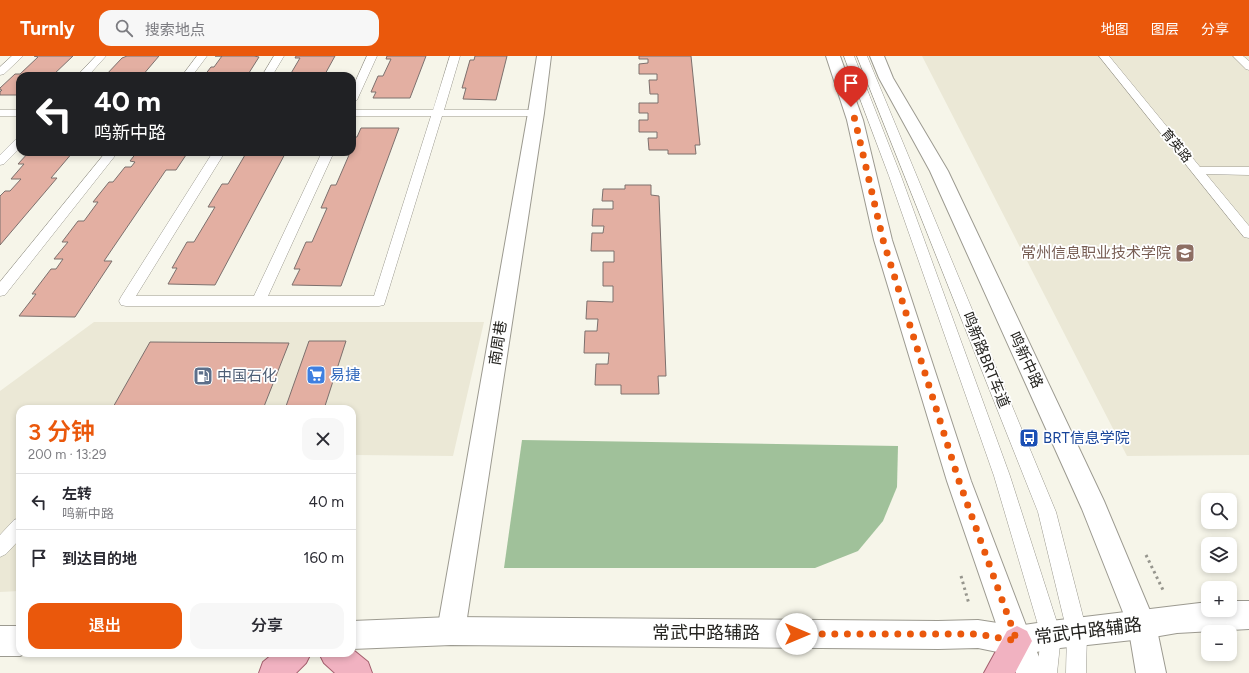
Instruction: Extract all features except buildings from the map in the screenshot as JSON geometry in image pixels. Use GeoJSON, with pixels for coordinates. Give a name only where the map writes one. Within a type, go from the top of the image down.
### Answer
{"type":"FeatureCollection","features":[{"type":"Feature","properties":{"kind":"main road","name":"南周巷"},"geometry":{"type":"LineString","coordinates":[[451,631],[536,113],[544,56]]}},
{"type":"Feature","properties":{"kind":"main road"},"geometry":{"type":"LineString","coordinates":[[832,56],[855,120],[883,240],[959,481],[1017,641],[1031,673]]}},
{"type":"Feature","properties":{"kind":"main road","name":"鸣新中路"},"geometry":{"type":"LineString","coordinates":[[877,56],[886,78],[942,178],[1096,509],[1142,625],[1151,673]]}},
{"type":"Feature","properties":{"kind":"main road","name":"常武中路辅路"},"geometry":{"type":"LineString","coordinates":[[356,634],[451,631],[938,635],[978,634],[1017,641],[1064,633],[1210,616],[1249,615]]}},
{"type":"Feature","properties":{"kind":"main road"},"geometry":{"type":"LineString","coordinates":[[0,641],[16,641]]}},
{"type":"Feature","properties":{"kind":"main road"},"geometry":{"type":"LineString","coordinates":[[999,673],[1017,641]]}},
{"type":"Feature","properties":{"kind":"main road"},"geometry":{"type":"LineString","coordinates":[[274,673],[292,657]]}},
{"type":"Feature","properties":{"kind":"main road"},"geometry":{"type":"LineString","coordinates":[[339,657],[357,673]]}},
{"type":"Feature","properties":{"kind":"lane"},"geometry":{"type":"LineString","coordinates":[[0,72],[18,56]]}},
{"type":"Feature","properties":{"kind":"lane"},"geometry":{"type":"LineString","coordinates":[[86,72],[101,56]]}},
{"type":"Feature","properties":{"kind":"lane"},"geometry":{"type":"LineString","coordinates":[[190,72],[202,56]]}},
{"type":"Feature","properties":{"kind":"lane"},"geometry":{"type":"LineString","coordinates":[[269,72],[279,56]]}},
{"type":"Feature","properties":{"kind":"lane"},"geometry":{"type":"LineString","coordinates":[[356,91],[372,56]]}},
{"type":"Feature","properties":{"kind":"lane"},"geometry":{"type":"LineString","coordinates":[[217,156],[126,301],[379,301],[455,56]]}},
{"type":"Feature","properties":{"kind":"lane","name":"鸣新路BRT车道"},"geometry":{"type":"LineString","coordinates":[[849,56],[895,176],[1002,476],[1064,633],[1076,673]]}},
{"type":"Feature","properties":{"kind":"lane","name":"鸣新路BRT车道"},"geometry":{"type":"LineString","coordinates":[[862,56],[1047,512],[1064,633],[1047,673]]}},
{"type":"Feature","properties":{"kind":"lane","name":"育英路"},"geometry":{"type":"LineString","coordinates":[[1104,56],[1249,234]]}},
{"type":"Feature","properties":{"kind":"lane"},"geometry":{"type":"LineString","coordinates":[[1238,56],[1249,67]]}},
{"type":"Feature","properties":{"kind":"lane"},"geometry":{"type":"LineString","coordinates":[[0,113],[16,113]]}},
{"type":"Feature","properties":{"kind":"lane"},"geometry":{"type":"LineString","coordinates":[[356,113],[536,113]]}},
{"type":"Feature","properties":{"kind":"lane"},"geometry":{"type":"LineString","coordinates":[[0,162],[16,145]]}},
{"type":"Feature","properties":{"kind":"lane"},"geometry":{"type":"LineString","coordinates":[[0,291],[109,156]]}},
{"type":"Feature","properties":{"kind":"lane"},"geometry":{"type":"LineString","coordinates":[[259,301],[326,156]]}},
{"type":"Feature","properties":{"kind":"lane"},"geometry":{"type":"LineString","coordinates":[[1197,170],[1249,171]]}},
{"type":"Feature","properties":{"kind":"lane"},"geometry":{"type":"LineString","coordinates":[[0,548],[16,530]]}},
{"type":"Feature","properties":{"kind":"shaded area"},"geometry":{"type":"Polygon","coordinates":[[[922,56],[1249,56],[1249,455],[1127,456],[922,56]]]}},
{"type":"Feature","properties":{"kind":"shaded area"},"geometry":{"type":"Polygon","coordinates":[[[94,322],[484,322],[453,456],[356,455],[356,405],[16,405],[16,591],[0,592],[0,391],[94,322]]]}},
{"type":"Feature","properties":{"kind":"green space"},"geometry":{"type":"Polygon","coordinates":[[[522,440],[898,446],[897,487],[883,521],[858,551],[815,568],[504,568],[522,440]]]}},
{"type":"Feature","properties":{"kind":"place","name":"常州信息职业技术学院"},"geometry":{"type":"Point","coordinates":[1185,253]}},
{"type":"Feature","properties":{"kind":"place","name":"易捷"},"geometry":{"type":"Point","coordinates":[316,375]}},
{"type":"Feature","properties":{"kind":"place","name":"中国石化"},"geometry":{"type":"Point","coordinates":[203,376]}},
{"type":"Feature","properties":{"kind":"place","name":"BRT信息学院"},"geometry":{"type":"Point","coordinates":[1029,438]}},
{"type":"Feature","properties":{"kind":"route"},"geometry":{"type":"LineString","coordinates":[[797,634],[978,634],[1017,641],[959,481],[883,240],[851,107]]}}]}
